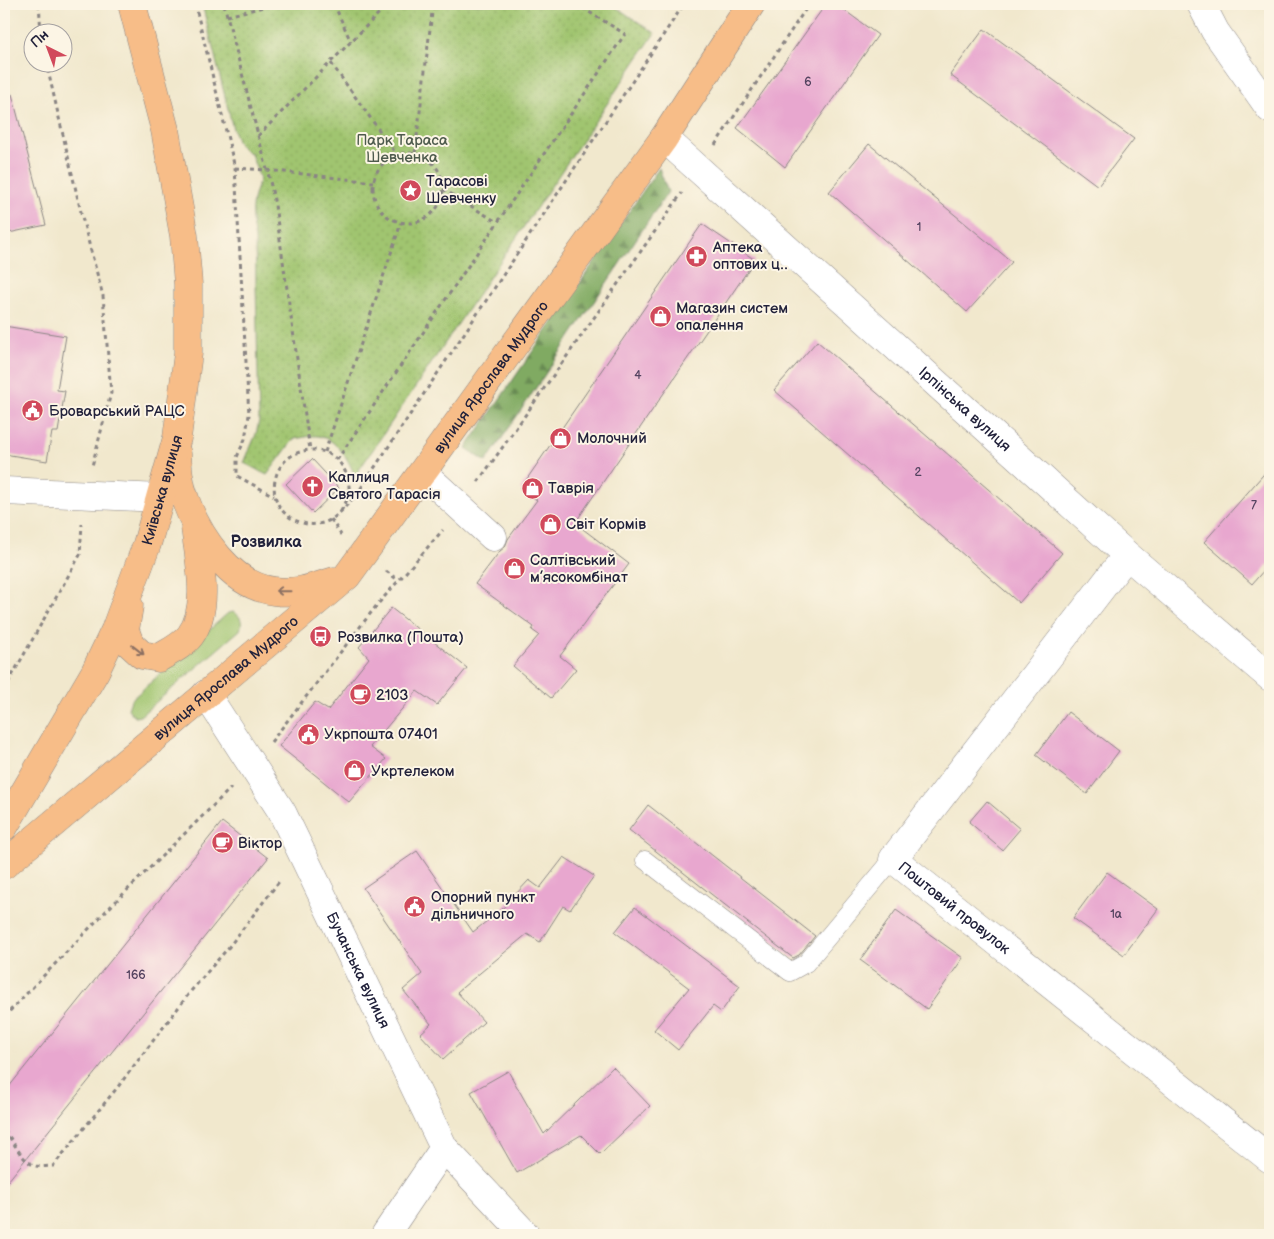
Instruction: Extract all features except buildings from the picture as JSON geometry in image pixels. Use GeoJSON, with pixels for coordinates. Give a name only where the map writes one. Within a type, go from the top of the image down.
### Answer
{"type":"FeatureCollection","features":[{"type":"Feature","properties":{"kind":"main road","name":"Київська вулиця"},"geometry":{"type":"LineString","coordinates":[[4,827],[96,672],[131,590],[161,498],[177,438],[188,353],[188,284],[184,236],[165,130],[132,4]]}},
{"type":"Feature","properties":{"kind":"main road","name":"вулиця Ярослава Мудрого"},"geometry":{"type":"LineString","coordinates":[[4,865],[347,576],[664,138],[751,4]]}},
{"type":"Feature","properties":{"kind":"main road"},"geometry":{"type":"LineString","coordinates":[[177,438],[178,475],[184,498],[195,523],[209,546],[223,562],[242,578],[259,588],[274,591],[300,592],[347,576]]}},
{"type":"Feature","properties":{"kind":"main road"},"geometry":{"type":"LineString","coordinates":[[131,590],[126,630],[130,644],[142,655],[159,658],[190,636],[198,622],[202,605],[195,523]]}},
{"type":"Feature","properties":{"kind":"street"},"geometry":{"type":"LineString","coordinates":[[1201,4],[1215,32],[1270,109]]}},
{"type":"Feature","properties":{"kind":"street","name":"Ірпінська вулиця"},"geometry":{"type":"LineString","coordinates":[[664,138],[1127,555],[1270,677]]}},
{"type":"Feature","properties":{"kind":"street"},"geometry":{"type":"LineString","coordinates":[[423,473],[493,537]]}},
{"type":"Feature","properties":{"kind":"street"},"geometry":{"type":"LineString","coordinates":[[4,491],[161,498]]}},
{"type":"Feature","properties":{"kind":"street","name":"Поштовий провулок"},"geometry":{"type":"LineString","coordinates":[[1127,555],[893,859],[1270,1159]]}},
{"type":"Feature","properties":{"kind":"street","name":"Бучанська вулиця"},"geometry":{"type":"LineString","coordinates":[[206,694],[282,812],[444,1148],[526,1235]]}},
{"type":"Feature","properties":{"kind":"street"},"geometry":{"type":"LineString","coordinates":[[385,1235],[444,1148]]}},
{"type":"Feature","properties":{"kind":"lane"},"geometry":{"type":"LineString","coordinates":[[644,860],[790,972],[806,963],[893,859]]}},
{"type":"Feature","properties":{"kind":"path"},"geometry":{"type":"LineString","coordinates":[[39,4],[40,22]]}},
{"type":"Feature","properties":{"kind":"path"},"geometry":{"type":"LineString","coordinates":[[195,4],[235,168],[249,416],[245,438],[237,457],[238,476],[275,496]]}},
{"type":"Feature","properties":{"kind":"path"},"geometry":{"type":"LineString","coordinates":[[224,4],[275,205],[310,450]]}},
{"type":"Feature","properties":{"kind":"path"},"geometry":{"type":"LineString","coordinates":[[227,16],[275,4]]}},
{"type":"Feature","properties":{"kind":"path"},"geometry":{"type":"LineString","coordinates":[[334,4],[352,42]]}},
{"type":"Feature","properties":{"kind":"path"},"geometry":{"type":"LineString","coordinates":[[258,136],[388,4]]}},
{"type":"Feature","properties":{"kind":"path"},"geometry":{"type":"LineString","coordinates":[[415,153],[433,4]]}},
{"type":"Feature","properties":{"kind":"path"},"geometry":{"type":"LineString","coordinates":[[337,460],[625,34],[576,4]]}},
{"type":"Feature","properties":{"kind":"path"},"geometry":{"type":"LineString","coordinates":[[341,512],[347,500],[349,488],[347,474],[341,463],[325,452],[310,450],[293,454],[283,462],[274,484],[275,496],[287,516],[297,522],[320,524],[341,512],[366,480],[684,4]]}},
{"type":"Feature","properties":{"kind":"path"},"geometry":{"type":"LineString","coordinates":[[4,1018],[105,912],[253,767],[377,605],[445,528],[699,169],[809,4]]}},
{"type":"Feature","properties":{"kind":"path"},"geometry":{"type":"LineString","coordinates":[[331,63],[397,155]]}},
{"type":"Feature","properties":{"kind":"path"},"geometry":{"type":"LineString","coordinates":[[4,690],[80,555],[84,494],[111,393],[103,296],[84,225],[48,72]]}},
{"type":"Feature","properties":{"kind":"path"},"geometry":{"type":"LineString","coordinates":[[415,153],[426,157],[441,174],[443,189],[438,208],[430,217],[419,222],[407,224],[385,215],[377,206],[373,194],[373,182],[376,172],[384,162],[397,155],[415,153]]}},
{"type":"Feature","properties":{"kind":"path"},"geometry":{"type":"LineString","coordinates":[[235,168],[373,182]]}},
{"type":"Feature","properties":{"kind":"path"},"geometry":{"type":"LineString","coordinates":[[443,189],[497,222]]}},
{"type":"Feature","properties":{"kind":"path"},"geometry":{"type":"LineString","coordinates":[[325,452],[401,222]]}},
{"type":"Feature","properties":{"kind":"path"},"geometry":{"type":"LineString","coordinates":[[331,519],[344,540]]}},
{"type":"Feature","properties":{"kind":"path"},"geometry":{"type":"LineString","coordinates":[[4,1131],[10,1137],[22,1157],[36,1166],[53,1166],[118,1088],[191,990],[228,948],[277,883],[303,855]]}},
{"type":"Feature","properties":{"kind":"green space","name":"Парк Тараса Шевченка"},"geometry":{"type":"Polygon","coordinates":[[[202,4],[611,4],[655,33],[355,476],[350,464],[338,448],[328,439],[319,436],[294,439],[267,475],[244,463],[256,434],[259,421],[255,239],[252,216],[254,195],[260,179],[251,154],[242,148],[237,141],[233,129],[202,4]]]}},
{"type":"Feature","properties":{"kind":"green space"},"geometry":{"type":"Polygon","coordinates":[[[659,168],[668,192],[486,462],[466,448],[659,168]]]}},
{"type":"Feature","properties":{"kind":"green space"},"geometry":{"type":"Polygon","coordinates":[[[234,612],[241,620],[240,630],[140,716],[135,717],[128,709],[131,700],[228,613],[234,612]]]}},
{"type":"Feature","properties":{"kind":"place","name":"Тарасові Шевченку"},"geometry":{"type":"Point","coordinates":[410,190]}},
{"type":"Feature","properties":{"kind":"place","name":"Аптека оптових ц‥"},"geometry":{"type":"Point","coordinates":[697,256]}},
{"type":"Feature","properties":{"kind":"place","name":"Магазин систем опалення"},"geometry":{"type":"Point","coordinates":[660,317]}},
{"type":"Feature","properties":{"kind":"place","name":"Броварський РАЦС"},"geometry":{"type":"Point","coordinates":[33,411]}},
{"type":"Feature","properties":{"kind":"place","name":"Молочний"},"geometry":{"type":"Point","coordinates":[561,438]}},
{"type":"Feature","properties":{"kind":"place","name":"Каплиця Святого Тарасія"},"geometry":{"type":"Point","coordinates":[312,486]}},
{"type":"Feature","properties":{"kind":"place","name":"Таврія"},"geometry":{"type":"Point","coordinates":[532,488]}},
{"type":"Feature","properties":{"kind":"place","name":"Світ Кормів"},"geometry":{"type":"Point","coordinates":[550,524]}},
{"type":"Feature","properties":{"kind":"place","name":"Салтівський м’ясокомбінат"},"geometry":{"type":"Point","coordinates":[514,569]}},
{"type":"Feature","properties":{"kind":"place","name":"Розвилка (Пошта)"},"geometry":{"type":"Point","coordinates":[321,637]}},
{"type":"Feature","properties":{"kind":"place","name":"2103"},"geometry":{"type":"Point","coordinates":[360,695]}},
{"type":"Feature","properties":{"kind":"place","name":"Укрпошта 07401"},"geometry":{"type":"Point","coordinates":[308,734]}},
{"type":"Feature","properties":{"kind":"place","name":"Укртелеком"},"geometry":{"type":"Point","coordinates":[355,771]}},
{"type":"Feature","properties":{"kind":"place","name":"Віктор"},"geometry":{"type":"Point","coordinates":[222,843]}},
{"type":"Feature","properties":{"kind":"place","name":"Опорний пункт дільничного"},"geometry":{"type":"Point","coordinates":[415,906]}},
{"type":"Feature","properties":{"kind":"district","name":"Розвилка"},"geometry":{"type":"Point","coordinates":[266,541]}}]}
